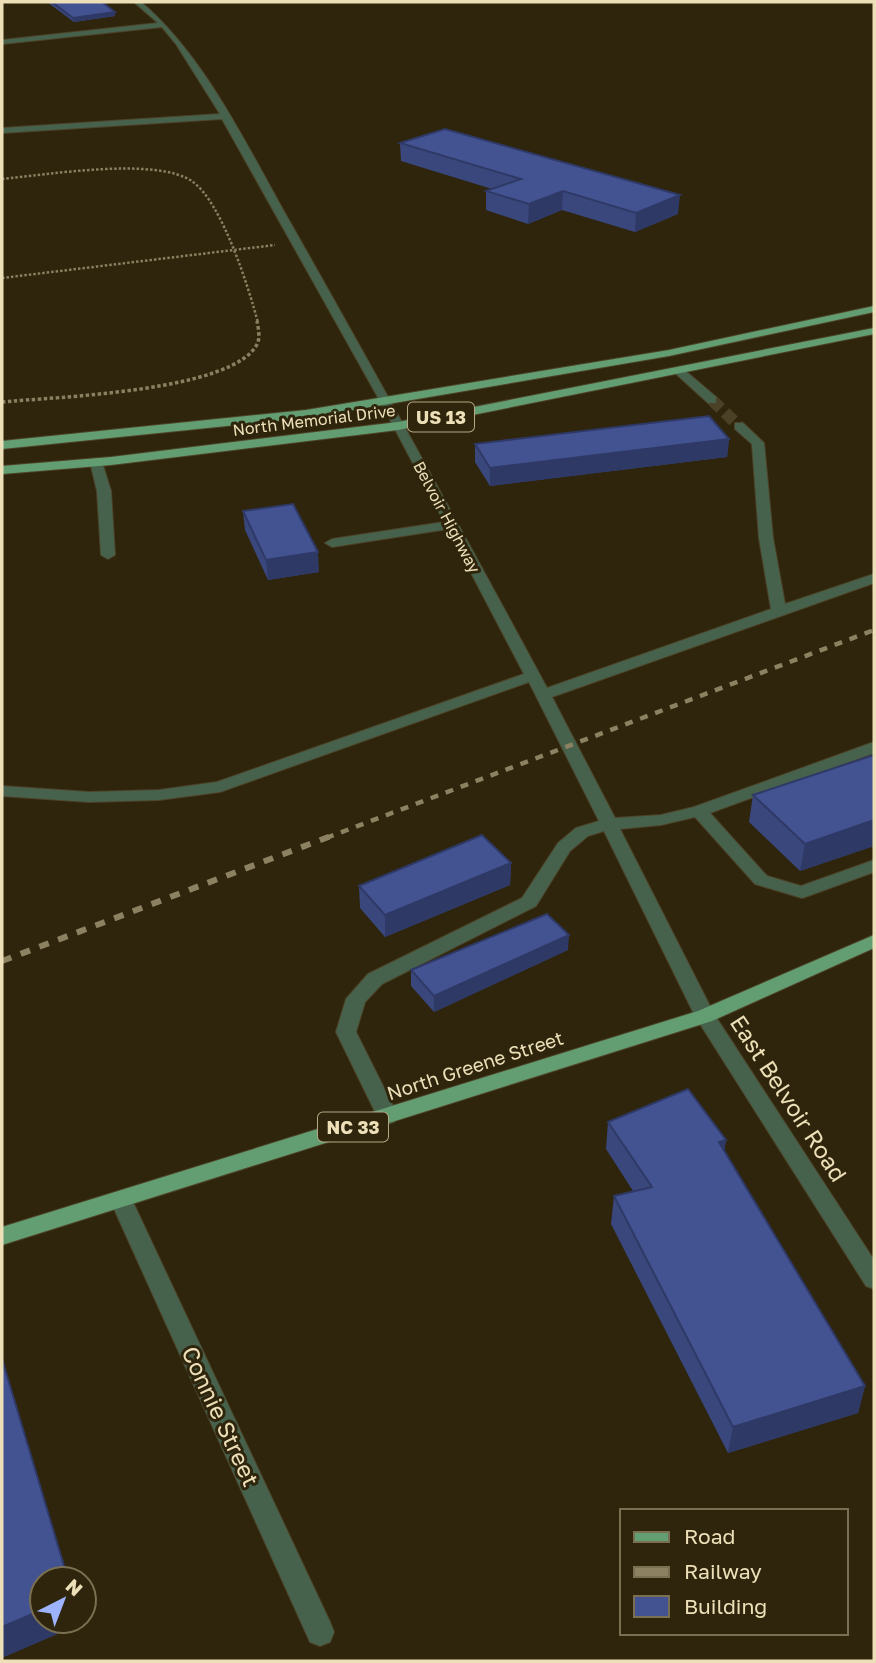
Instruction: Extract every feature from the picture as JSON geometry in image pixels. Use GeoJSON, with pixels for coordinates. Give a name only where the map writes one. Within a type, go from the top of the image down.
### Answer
{"type":"FeatureCollection","features":[{"type":"Feature","properties":{"kind":"main road","name":"North Memorial Drive"},"geometry":{"type":"LineString","coordinates":[[2,445],[279,417],[386,401],[669,353],[874,309]]}},
{"type":"Feature","properties":{"kind":"main road","name":"North Memorial Drive"},"geometry":{"type":"LineString","coordinates":[[2,470],[96,462],[398,425],[874,331]]}},
{"type":"Feature","properties":{"kind":"main road","name":"North Greene Street"},"geometry":{"type":"LineString","coordinates":[[2,1236],[705,1016],[874,942]]}},
{"type":"Feature","properties":{"kind":"street","name":"Belvoir Highway"},"geometry":{"type":"LineString","coordinates":[[136,2],[164,25],[179,43],[225,116],[386,401],[609,824],[705,1016]]}},
{"type":"Feature","properties":{"kind":"street"},"geometry":{"type":"LineString","coordinates":[[2,42],[164,25]]}},
{"type":"Feature","properties":{"kind":"street"},"geometry":{"type":"LineString","coordinates":[[2,131],[225,116]]}},
{"type":"Feature","properties":{"kind":"street"},"geometry":{"type":"LineString","coordinates":[[678,370],[712,400]]}},
{"type":"Feature","properties":{"kind":"street"},"geometry":{"type":"LineString","coordinates":[[739,426],[758,443],[766,538],[779,611]]}},
{"type":"Feature","properties":{"kind":"street"},"geometry":{"type":"LineString","coordinates":[[96,462],[104,491],[108,555]]}},
{"type":"Feature","properties":{"kind":"street"},"geometry":{"type":"LineString","coordinates":[[332,543],[450,525]]}},
{"type":"Feature","properties":{"kind":"street"},"geometry":{"type":"LineString","coordinates":[[542,695],[874,578]]}},
{"type":"Feature","properties":{"kind":"street"},"geometry":{"type":"LineString","coordinates":[[2,791],[89,797],[159,795],[220,787],[532,676]]}},
{"type":"Feature","properties":{"kind":"street"},"geometry":{"type":"LineString","coordinates":[[387,1116],[346,1032],[356,999],[375,979],[529,902],[564,846],[582,832],[609,824],[661,820],[699,811],[874,747]]}},
{"type":"Feature","properties":{"kind":"street"},"geometry":{"type":"LineString","coordinates":[[699,811],[761,880],[802,892],[874,866]]}},
{"type":"Feature","properties":{"kind":"street","name":"East Belvoir Road"},"geometry":{"type":"LineString","coordinates":[[705,1016],[874,1279]]}},
{"type":"Feature","properties":{"kind":"street","name":"Connie Street"},"geometry":{"type":"LineString","coordinates":[[121,1200],[320,1632]]}},
{"type":"Feature","properties":{"kind":"path"},"geometry":{"type":"LineString","coordinates":[[2,179],[142,170],[193,180],[205,191],[233,251],[258,313],[259,338],[251,353],[235,365],[206,377],[2,402]]}},
{"type":"Feature","properties":{"kind":"path"},"geometry":{"type":"LineString","coordinates":[[2,278],[295,243]]}},
{"type":"Feature","properties":{"kind":"building"},"geometry":{"type":"Polygon","coordinates":[[[52,2],[102,2],[115,12],[73,18],[52,2]]]}},
{"type":"Feature","properties":{"kind":"building"},"geometry":{"type":"Polygon","coordinates":[[[445,129],[680,195],[636,213],[563,191],[529,204],[486,191],[521,179],[400,143],[445,129]]]}},
{"type":"Feature","properties":{"kind":"building"},"geometry":{"type":"Polygon","coordinates":[[[709,416],[729,439],[490,468],[475,444],[709,416]]]}},
{"type":"Feature","properties":{"kind":"building"},"geometry":{"type":"Polygon","coordinates":[[[293,504],[318,552],[266,560],[243,511],[293,504]]]}},
{"type":"Feature","properties":{"kind":"building"},"geometry":{"type":"Polygon","coordinates":[[[874,755],[874,820],[805,844],[753,795],[874,755]]]}},
{"type":"Feature","properties":{"kind":"building"},"geometry":{"type":"Polygon","coordinates":[[[482,835],[511,863],[385,915],[359,886],[482,835]]]}},
{"type":"Feature","properties":{"kind":"building"},"geometry":{"type":"Polygon","coordinates":[[[547,914],[569,935],[434,996],[411,970],[547,914]]]}},
{"type":"Feature","properties":{"kind":"building"},"geometry":{"type":"Polygon","coordinates":[[[688,1089],[726,1140],[719,1142],[865,1386],[733,1427],[614,1196],[652,1187],[608,1122],[688,1089]]]}},
{"type":"Feature","properties":{"kind":"building"},"geometry":{"type":"Polygon","coordinates":[[[2,1359],[64,1565],[28,1565],[28,1616],[2,1627],[2,1359]]]}},
{"type":"Feature","properties":{"kind":"tunnel"},"geometry":{"type":"LineString","coordinates":[[712,400],[739,426]]}},
{"type":"Feature","properties":{"kind":"railway"},"geometry":{"type":"LineString","coordinates":[[326,838],[874,630]]}},
{"type":"Feature","properties":{"kind":"railway"},"geometry":{"type":"LineString","coordinates":[[2,961],[331,836]]}}]}
